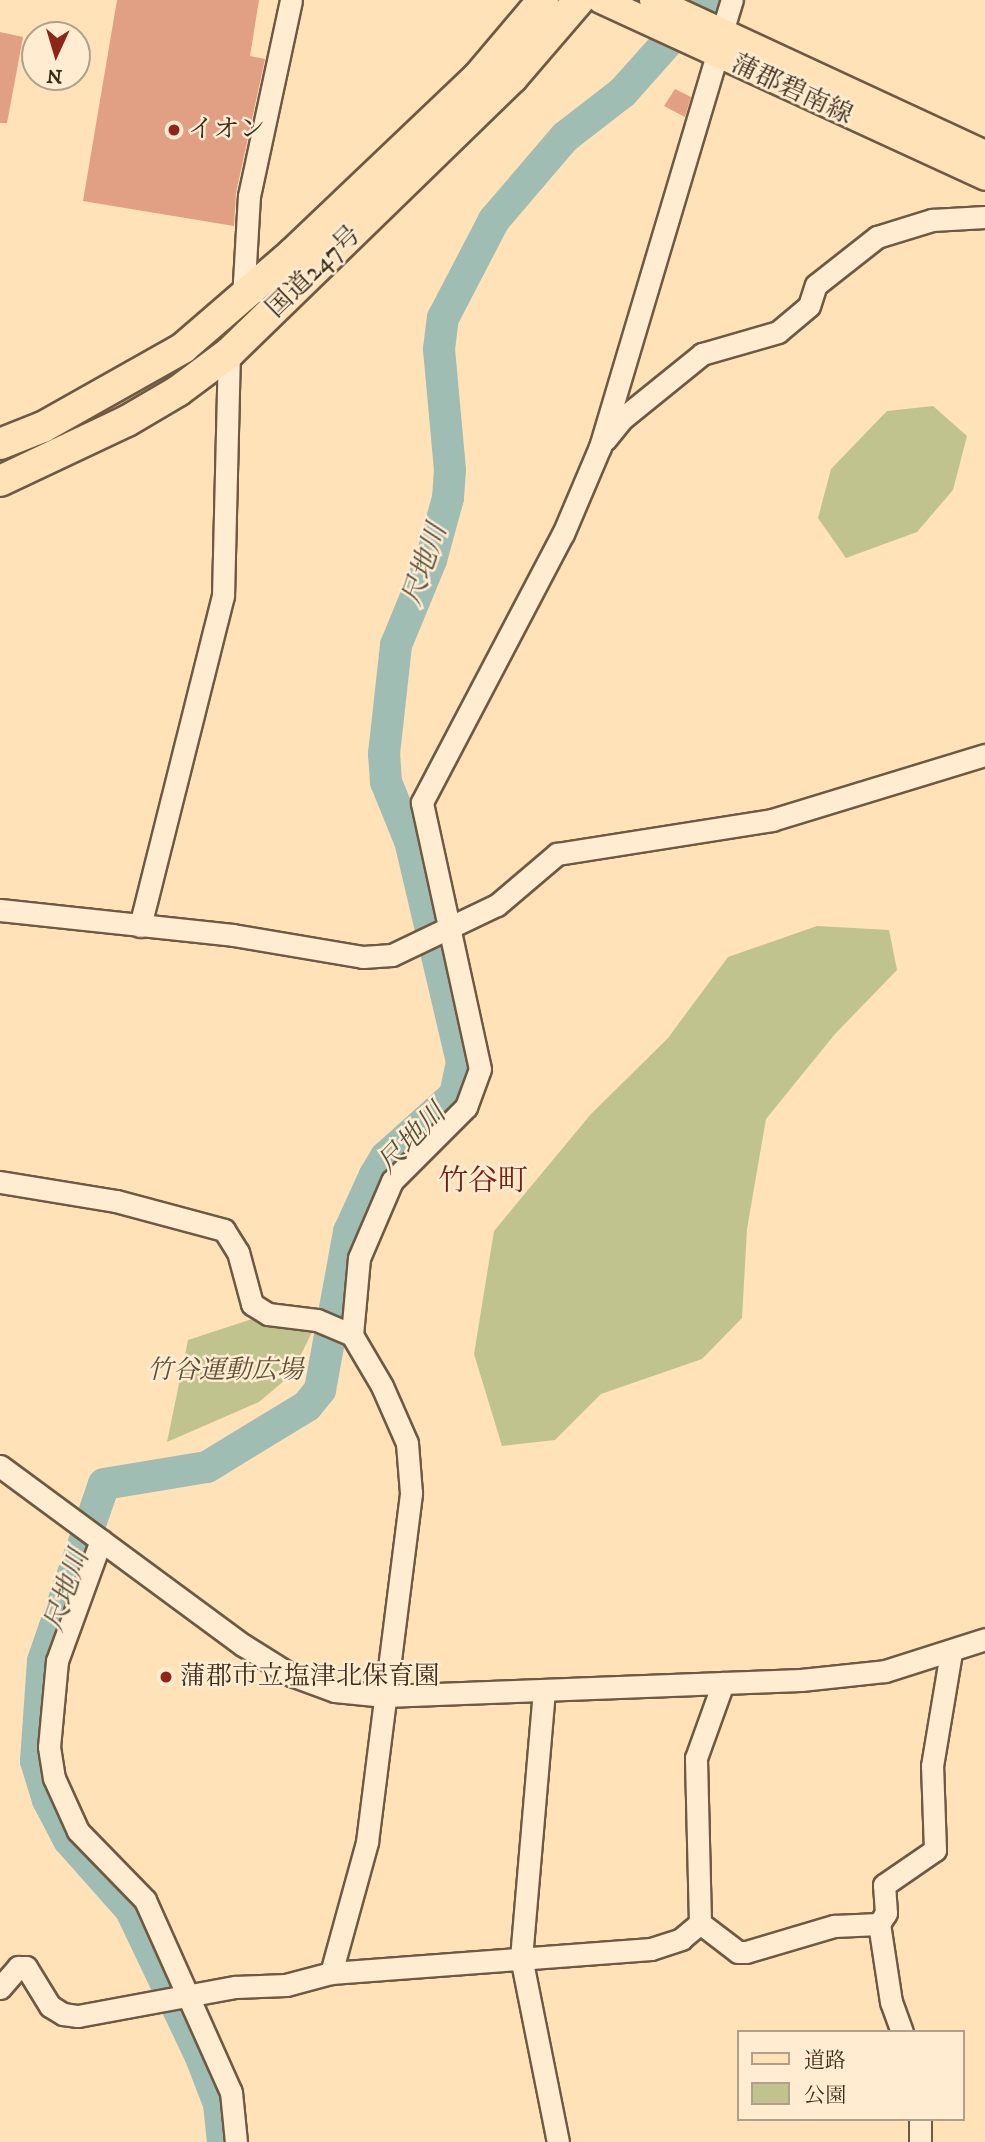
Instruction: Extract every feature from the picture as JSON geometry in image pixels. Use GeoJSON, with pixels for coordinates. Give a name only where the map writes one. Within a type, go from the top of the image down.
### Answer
{"type":"FeatureCollection","features":[{"type":"Feature","properties":{"kind":"highway","name":"国道247号"},"geometry":{"type":"LineString","coordinates":[[0,444],[43,427],[139,376],[183,348],[248,294],[478,77],[543,0]]}},
{"type":"Feature","properties":{"kind":"highway","name":"国道247号"},"geometry":{"type":"LineString","coordinates":[[8,474],[127,421],[178,391],[229,353],[512,78],[579,0]]}},
{"type":"Feature","properties":{"kind":"main road","name":"蒲郡碧南線"},"geometry":{"type":"LineString","coordinates":[[601,0],[695,32],[985,154]]}},
{"type":"Feature","properties":{"kind":"main road","name":"蒲郡碧南線"},"geometry":{"type":"LineString","coordinates":[[653,0],[695,32],[985,177]]}},
{"type":"Feature","properties":{"kind":"street"},"geometry":{"type":"LineString","coordinates":[[248,294],[244,282],[249,196],[291,0]]}},
{"type":"Feature","properties":{"kind":"street"},"geometry":{"type":"LineString","coordinates":[[349,1334],[359,1258],[392,1181],[466,1107],[476,1091],[480,1069],[422,802],[563,534],[600,447],[695,32],[732,0]]}},
{"type":"Feature","properties":{"kind":"street"},"geometry":{"type":"LineString","coordinates":[[600,447],[623,418],[702,354],[778,332],[809,306],[816,285],[877,237],[932,220],[985,217]]}},
{"type":"Feature","properties":{"kind":"street"},"geometry":{"type":"LineString","coordinates":[[140,926],[223,596],[229,353]]}},
{"type":"Feature","properties":{"kind":"street"},"geometry":{"type":"LineString","coordinates":[[0,910],[140,926],[363,957],[391,956],[425,942],[497,905],[557,854],[772,820],[985,755]]}},
{"type":"Feature","properties":{"kind":"street"},"geometry":{"type":"LineString","coordinates":[[0,1182],[116,1201],[224,1230],[238,1252],[252,1304],[268,1314],[326,1324],[349,1334],[382,1386],[407,1443],[411,1493],[367,1842],[331,1973]]}},
{"type":"Feature","properties":{"kind":"street"},"geometry":{"type":"LineString","coordinates":[[0,1466],[291,1675],[335,1691],[385,1696],[723,1683],[885,1671],[985,1639]]}},
{"type":"Feature","properties":{"kind":"street"},"geometry":{"type":"LineString","coordinates":[[98,1538],[57,1661],[49,1747],[54,1777],[78,1831],[145,1900],[185,1996],[231,2092],[236,2142]]}},
{"type":"Feature","properties":{"kind":"street"},"geometry":{"type":"LineString","coordinates":[[901,2030],[891,2002],[879,1924],[886,1913],[884,1885],[935,1850],[932,1766],[951,1652]]}},
{"type":"Feature","properties":{"kind":"street"},"geometry":{"type":"LineString","coordinates":[[700,1923],[696,1758],[723,1683]]}},
{"type":"Feature","properties":{"kind":"street"},"geometry":{"type":"LineString","coordinates":[[544,1690],[521,1957],[558,2142]]}},
{"type":"Feature","properties":{"kind":"street"},"geometry":{"type":"LineString","coordinates":[[0,1988],[18,1967],[26,1967],[50,2006],[64,2014],[185,1996],[286,1985],[331,1973],[651,1949],[681,1938],[700,1923]]}},
{"type":"Feature","properties":{"kind":"street"},"geometry":{"type":"LineString","coordinates":[[700,1923],[737,1952],[747,1952],[834,1926],[879,1924]]}},
{"type":"Feature","properties":{"kind":"street"},"geometry":{"type":"LineString","coordinates":[[920,2121],[920,2142]]}},
{"type":"Feature","properties":{"kind":"green space"},"geometry":{"type":"Polygon","coordinates":[[[933,406],[967,436],[953,490],[917,532],[846,558],[818,518],[831,469],[887,411],[933,406]]]}},
{"type":"Feature","properties":{"kind":"green space"},"geometry":{"type":"Polygon","coordinates":[[[817,926],[889,930],[897,970],[835,1034],[766,1119],[747,1229],[742,1318],[702,1359],[601,1394],[555,1440],[502,1446],[474,1354],[494,1231],[591,1114],[668,1038],[728,957],[817,926]]]}},
{"type":"Feature","properties":{"kind":"green space","name":"竹谷運動広場"},"geometry":{"type":"Polygon","coordinates":[[[264,1315],[316,1324],[291,1375],[259,1402],[167,1442],[188,1340],[264,1315]]]}},
{"type":"Feature","properties":{"kind":"building","name":"イオン"},"geometry":{"type":"Polygon","coordinates":[[[117,0],[259,0],[250,56],[265,59],[236,193],[234,226],[83,201],[117,0]]]}},
{"type":"Feature","properties":{"kind":"building"},"geometry":{"type":"Polygon","coordinates":[[[0,32],[21,37],[21,48],[7,123],[0,123],[0,32]]]}},
{"type":"Feature","properties":{"kind":"building"},"geometry":{"type":"Polygon","coordinates":[[[675,89],[691,97],[685,117],[664,106],[675,89]]]}},
{"type":"Feature","properties":{"kind":"waterway","name":"尺地川"},"geometry":{"type":"LineString","coordinates":[[223,2142],[219,2104],[201,2057],[131,1910],[69,1840],[48,1800],[36,1761],[43,1661],[104,1484],[207,1467],[307,1406],[320,1390],[349,1232],[375,1175],[386,1157],[455,1095],[462,1062],[410,841],[386,782],[384,754],[396,645],[431,560],[448,498],[450,470],[439,349],[443,318],[494,220],[565,137],[623,92],[705,0]]}},
{"type":"Feature","properties":{"kind":"place","name":"イオン"},"geometry":{"type":"Point","coordinates":[174,130]}},
{"type":"Feature","properties":{"kind":"place","name":"蒲郡市立塩津北保育園"},"geometry":{"type":"Point","coordinates":[166,1677]}},
{"type":"Feature","properties":{"kind":"district","name":"竹谷町"},"geometry":{"type":"Point","coordinates":[483,1182]}}]}
